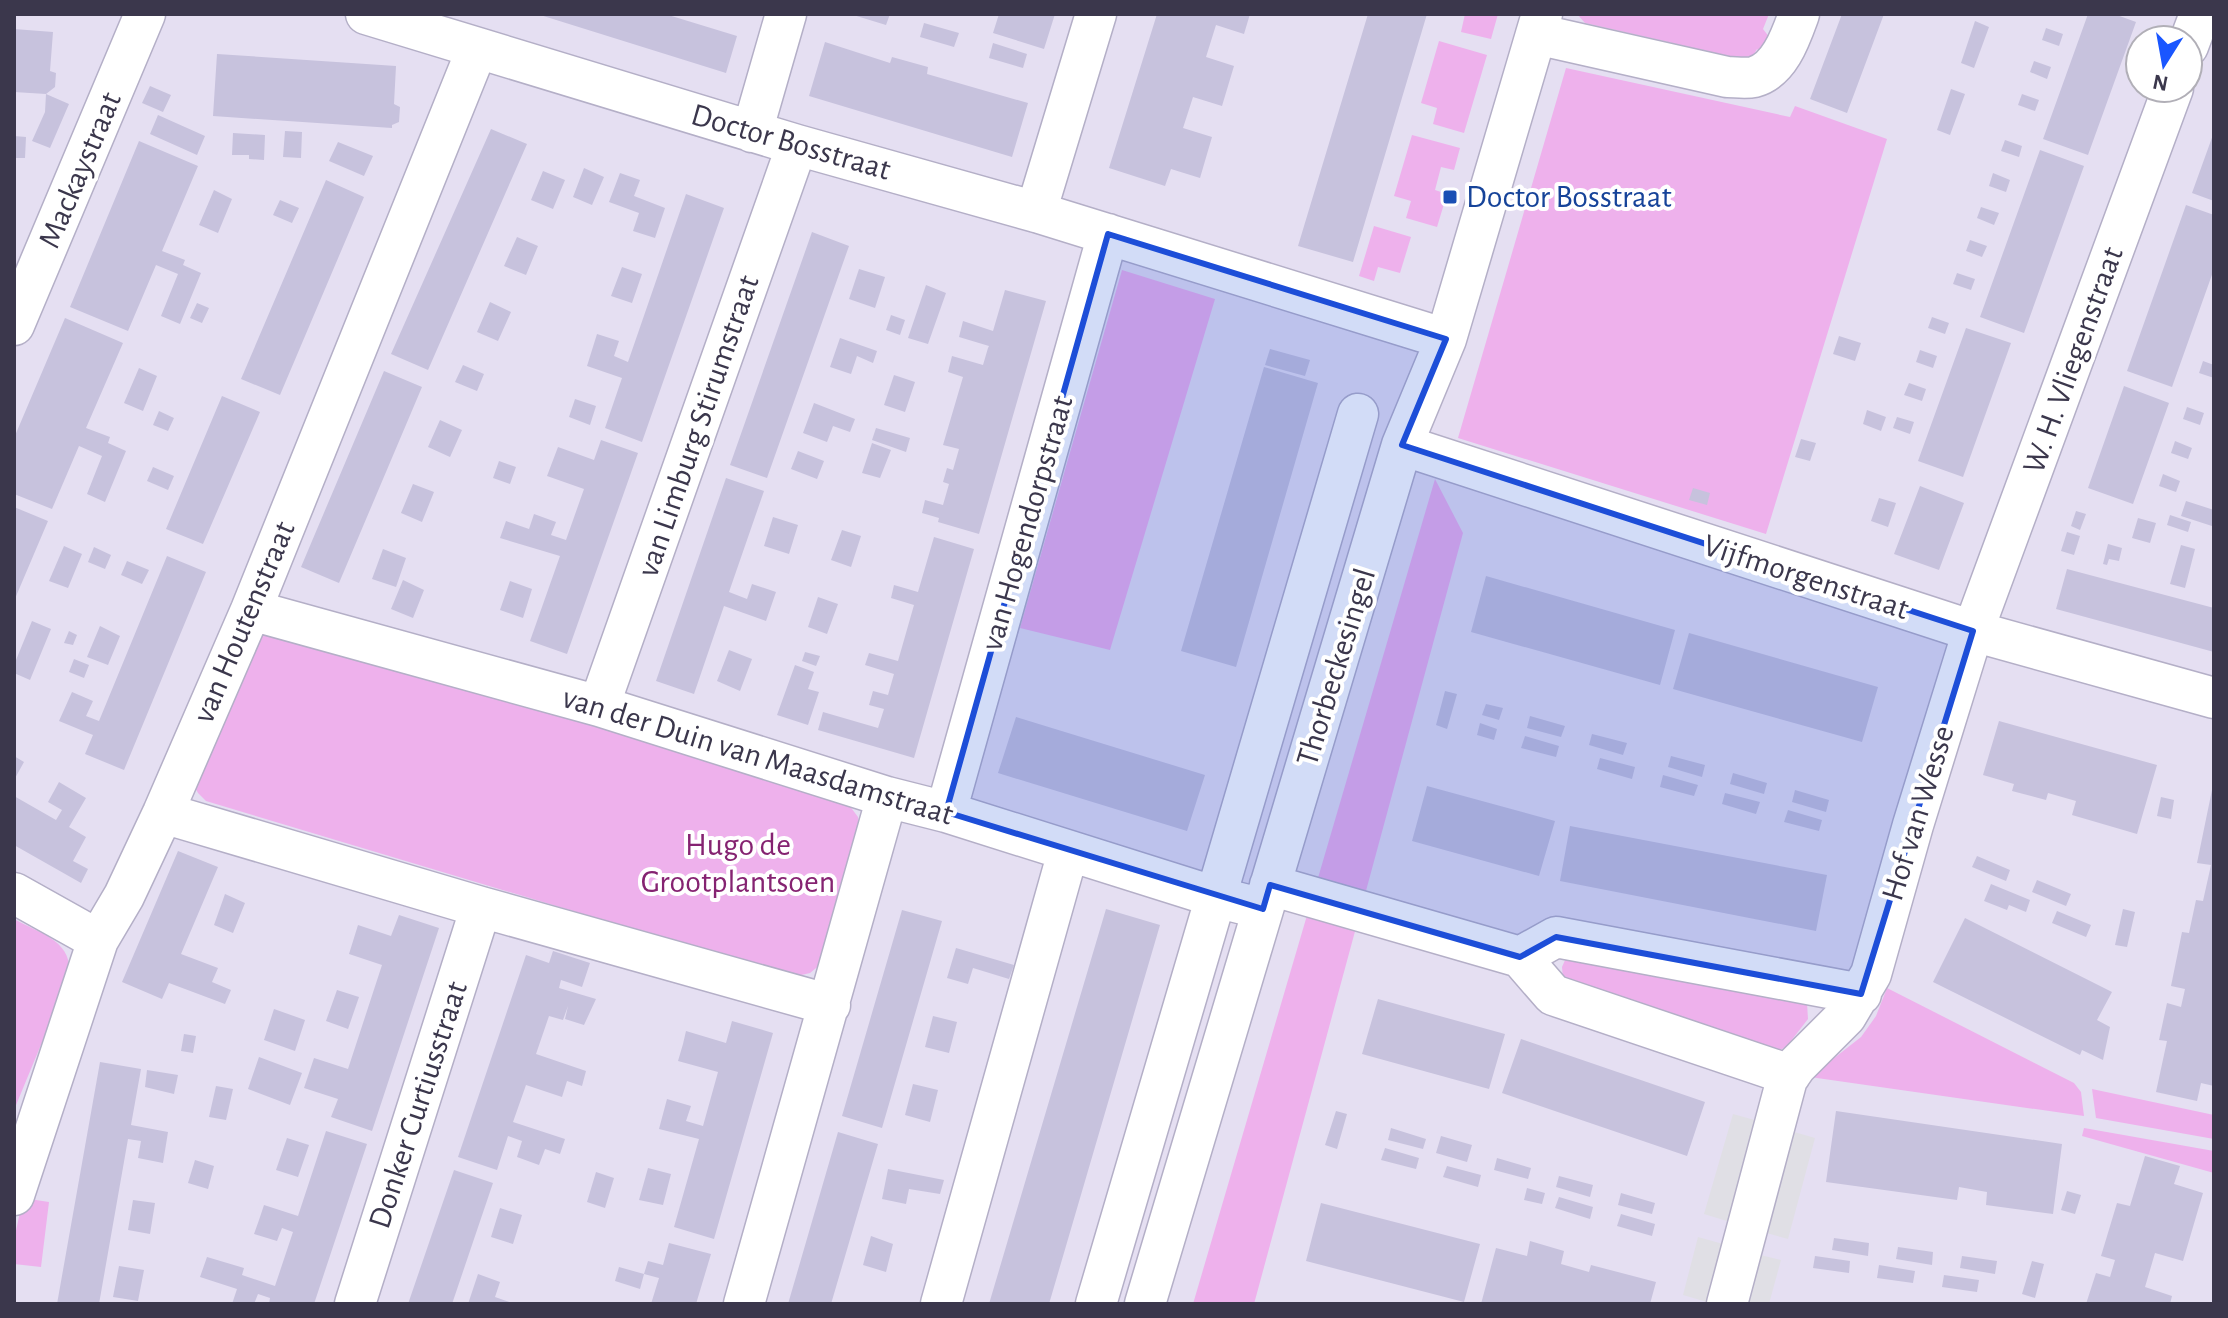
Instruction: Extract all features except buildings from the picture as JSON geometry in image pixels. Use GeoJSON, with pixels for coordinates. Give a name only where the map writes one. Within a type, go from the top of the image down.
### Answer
{"type":"FeatureCollection","features":[{"type":"Feature","properties":{"kind":"street","name":"Mackaystraat"},"geometry":{"type":"LineString","coordinates":[[14,325],[145,14]]}},
{"type":"Feature","properties":{"kind":"street","name":"Doctor Bosstraat"},"geometry":{"type":"LineString","coordinates":[[366,14],[752,132],[1036,212],[1446,339]]}},
{"type":"Feature","properties":{"kind":"street"},"geometry":{"type":"LineString","coordinates":[[752,132],[786,14]]}},
{"type":"Feature","properties":{"kind":"street"},"geometry":{"type":"LineString","coordinates":[[1036,212],[1096,14]]}},
{"type":"Feature","properties":{"kind":"street","name":"Thorbeckesingel"},"geometry":{"type":"LineString","coordinates":[[1145,1304],[1402,445],[1446,339],[1539,24],[1727,77],[1755,77],[1777,60],[1788,44],[1799,14]]}},
{"type":"Feature","properties":{"kind":"street","name":"van Houtenstraat"},"geometry":{"type":"LineString","coordinates":[[14,1195],[98,940],[124,896],[163,813],[251,610],[477,49]]}},
{"type":"Feature","properties":{"kind":"street","name":"W. H. Vliegenstraat"},"geometry":{"type":"LineString","coordinates":[[1973,631],[2167,104]]}},
{"type":"Feature","properties":{"kind":"street","name":"van Limburg Stirumstraat"},"geometry":{"type":"LineString","coordinates":[[599,706],[797,145]]}},
{"type":"Feature","properties":{"kind":"street","name":"van Hogendorpstraat"},"geometry":{"type":"LineString","coordinates":[[946,812],[1108,234]]}},
{"type":"Feature","properties":{"kind":"street","name":"Thorbeckesingel"},"geometry":{"type":"LineString","coordinates":[[1096,1304],[1358,414]]}},
{"type":"Feature","properties":{"kind":"street","name":"Vijfmorgenstraat"},"geometry":{"type":"LineString","coordinates":[[1402,445],[1973,631],[2214,698]]}},
{"type":"Feature","properties":{"kind":"street","name":"van der Duin van Maasdamstraat"},"geometry":{"type":"LineString","coordinates":[[251,610],[599,706],[1216,897],[1267,897]]}},
{"type":"Feature","properties":{"kind":"street","name":"Hof van Wesse"},"geometry":{"type":"LineString","coordinates":[[1727,1304],[1782,1091],[1805,1056],[1837,1027],[1871,974],[1973,631]]}},
{"type":"Feature","properties":{"kind":"street"},"geometry":{"type":"LineString","coordinates":[[744,1304],[887,797]]}},
{"type":"Feature","properties":{"kind":"street"},"geometry":{"type":"LineString","coordinates":[[163,813],[830,1005]]}},
{"type":"Feature","properties":{"kind":"street"},"geometry":{"type":"LineString","coordinates":[[941,1304],[1068,852]]}},
{"type":"Feature","properties":{"kind":"street"},"geometry":{"type":"LineString","coordinates":[[14,893],[98,940]]}},
{"type":"Feature","properties":{"kind":"street"},"geometry":{"type":"LineString","coordinates":[[1267,897],[1520,957],[1553,995],[1790,1075]]}},
{"type":"Feature","properties":{"kind":"street","name":"Donker Curtiusstraat"},"geometry":{"type":"LineString","coordinates":[[355,1304],[481,907]]}},
{"type":"Feature","properties":{"kind":"street"},"geometry":{"type":"LineString","coordinates":[[1520,957],[1556,937],[1861,994]]}},
{"type":"Feature","properties":{"kind":"highlighted area"},"geometry":{"type":"Polygon","coordinates":[[[1108,234],[1446,339],[1402,445],[1973,631],[1861,994],[1556,937],[1520,957],[1270,885],[1263,909],[946,812],[1108,234]]]}},
{"type":"Feature","properties":{"kind":"shaded area"},"geometry":{"type":"Polygon","coordinates":[[[14,14],[2214,14],[2214,1304],[14,1304],[14,14]]]}},
{"type":"Feature","properties":{"kind":"shaded area"},"geometry":{"type":"Polygon","coordinates":[[[1733,1114],[1758,1121],[1730,1222],[1704,1214],[1733,1114]]]}},
{"type":"Feature","properties":{"kind":"shaded area"},"geometry":{"type":"Polygon","coordinates":[[[1791,1131],[1815,1138],[1788,1239],[1763,1232],[1791,1131]]]}},
{"type":"Feature","properties":{"kind":"shaded area"},"geometry":{"type":"Polygon","coordinates":[[[1698,1237],[1723,1244],[1707,1302],[1683,1295],[1698,1237]]]}},
{"type":"Feature","properties":{"kind":"shaded area"},"geometry":{"type":"Polygon","coordinates":[[[1756,1254],[1781,1260],[1769,1304],[1742,1304],[1756,1254]]]}},
{"type":"Feature","properties":{"kind":"green space"},"geometry":{"type":"Polygon","coordinates":[[[1465,14],[1498,14],[1491,39],[1461,32],[1465,14]]]}},
{"type":"Feature","properties":{"kind":"green space"},"geometry":{"type":"Polygon","coordinates":[[[1577,14],[1769,14],[1763,29],[1773,42],[1765,57],[1757,49],[1753,56],[1738,58],[1585,23],[1577,14]]]}},
{"type":"Feature","properties":{"kind":"green space"},"geometry":{"type":"Polygon","coordinates":[[[1439,41],[1487,55],[1464,133],[1433,124],[1437,108],[1421,103],[1439,41]]]}},
{"type":"Feature","properties":{"kind":"green space"},"geometry":{"type":"Polygon","coordinates":[[[1566,68],[1790,117],[1795,106],[1887,139],[1766,534],[1458,438],[1566,68]]]}},
{"type":"Feature","properties":{"kind":"green space"},"geometry":{"type":"Polygon","coordinates":[[[1412,135],[1460,148],[1454,170],[1441,167],[1435,190],[1447,194],[1437,227],[1406,218],[1411,201],[1394,196],[1412,135]]]}},
{"type":"Feature","properties":{"kind":"green space"},"geometry":{"type":"Polygon","coordinates":[[[1374,226],[1411,237],[1400,273],[1378,267],[1374,281],[1359,276],[1374,226]]]}},
{"type":"Feature","properties":{"kind":"green space"},"geometry":{"type":"Polygon","coordinates":[[[1122,270],[1215,299],[1110,650],[1020,628],[1122,270]]]}},
{"type":"Feature","properties":{"kind":"green space"},"geometry":{"type":"Polygon","coordinates":[[[1435,479],[1463,533],[1254,1304],[1193,1304],[1435,479]]]}},
{"type":"Feature","properties":{"kind":"green space","name":"Hugo de Grootplantsoen"},"geometry":{"type":"Polygon","coordinates":[[[272,627],[846,801],[858,817],[860,828],[821,964],[810,973],[793,977],[206,801],[193,784],[246,645],[272,627]]]}},
{"type":"Feature","properties":{"kind":"green space"},"geometry":{"type":"Polygon","coordinates":[[[14,919],[45,934],[61,947],[69,965],[69,977],[14,1110],[14,919]]]}},
{"type":"Feature","properties":{"kind":"green space"},"geometry":{"type":"Polygon","coordinates":[[[1566,958],[1807,1003],[1808,1019],[1787,1046],[1777,1052],[1563,979],[1562,967],[1566,958]]]}},
{"type":"Feature","properties":{"kind":"green space"},"geometry":{"type":"Polygon","coordinates":[[[1887,988],[2074,1083],[2081,1092],[2084,1116],[1810,1077],[1861,1037],[1876,1016],[1887,988]]]}},
{"type":"Feature","properties":{"kind":"green space"},"geometry":{"type":"Polygon","coordinates":[[[2092,1089],[2214,1115],[2214,1139],[2096,1118],[2092,1089]]]}},
{"type":"Feature","properties":{"kind":"green space"},"geometry":{"type":"Polygon","coordinates":[[[2084,1128],[2214,1151],[2214,1173],[2082,1136],[2084,1128]]]}},
{"type":"Feature","properties":{"kind":"green space"},"geometry":{"type":"Polygon","coordinates":[[[23,1198],[49,1202],[41,1267],[14,1264],[14,1240],[23,1198]]]}},
{"type":"Feature","properties":{"kind":"place","name":"Doctor Bosstraat"},"geometry":{"type":"Point","coordinates":[1450,197]}}]}
